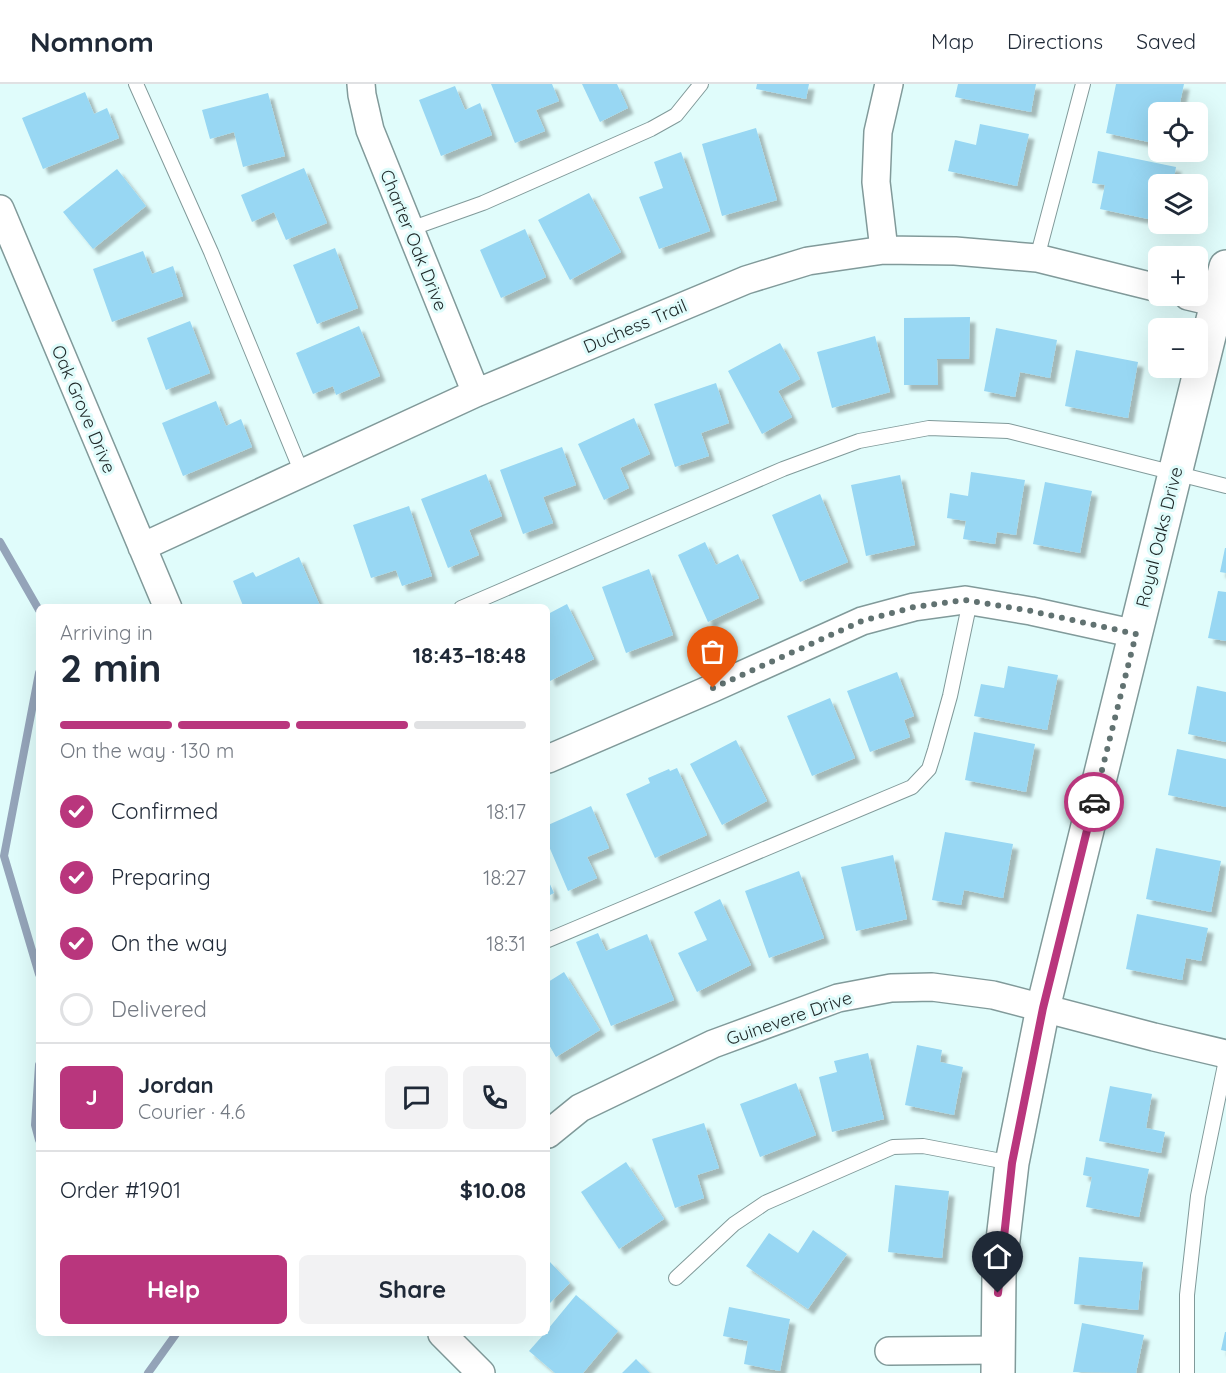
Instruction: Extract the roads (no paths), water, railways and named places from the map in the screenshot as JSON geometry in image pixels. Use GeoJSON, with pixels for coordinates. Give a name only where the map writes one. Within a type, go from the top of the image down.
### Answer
{"type":"FeatureCollection","features":[{"type":"Feature","properties":{"kind":"street","name":"Charter Oak Drive"},"geometry":{"type":"LineString","coordinates":[[361,84],[370,130],[476,393]]}},
{"type":"Feature","properties":{"kind":"street"},"geometry":{"type":"LineString","coordinates":[[884,250],[876,182],[878,132],[889,84]]}},
{"type":"Feature","properties":{"kind":"street","name":"Oak Grove Drive"},"geometry":{"type":"LineString","coordinates":[[0,209],[166,604]]}},
{"type":"Feature","properties":{"kind":"street","name":"Duchess Trail"},"geometry":{"type":"LineString","coordinates":[[142,547],[476,393],[746,280],[808,261],[884,250],[955,251],[1037,258],[1148,286]]}},
{"type":"Feature","properties":{"kind":"street","name":"Royal Oaks Drive"},"geometry":{"type":"LineString","coordinates":[[997,1361],[999,1274],[1012,1163],[1043,1008],[1175,474],[1210,301],[1226,267]]}},
{"type":"Feature","properties":{"kind":"street"},"geometry":{"type":"LineString","coordinates":[[550,758],[862,621],[914,607],[964,600],[1031,611],[1136,634]]}},
{"type":"Feature","properties":{"kind":"street","name":"Guinevere Drive"},"geometry":{"type":"LineString","coordinates":[[550,1132],[580,1108],[712,1044],[838,998],[891,988],[932,987],[993,995],[1226,1054]]}},
{"type":"Feature","properties":{"kind":"street"},"geometry":{"type":"LineString","coordinates":[[444,1336],[481,1373]]}},
{"type":"Feature","properties":{"kind":"street"},"geometry":{"type":"LineString","coordinates":[[889,1351],[997,1361]]}},
{"type":"Feature","properties":{"kind":"lane"},"geometry":{"type":"LineString","coordinates":[[136,84],[211,252],[302,473]]}},
{"type":"Feature","properties":{"kind":"lane"},"geometry":{"type":"LineString","coordinates":[[410,229],[483,202],[651,129],[676,116],[701,84]]}},
{"type":"Feature","properties":{"kind":"lane"},"geometry":{"type":"LineString","coordinates":[[1037,258],[1083,84]]}},
{"type":"Feature","properties":{"kind":"lane"},"geometry":{"type":"LineString","coordinates":[[470,604],[783,469],[859,441],[929,428],[1008,431],[1226,486]]}},
{"type":"Feature","properties":{"kind":"lane"},"geometry":{"type":"LineString","coordinates":[[550,939],[912,787],[929,769],[935,750],[950,696],[970,601]]}},
{"type":"Feature","properties":{"kind":"lane"},"geometry":{"type":"LineString","coordinates":[[1187,1373],[1187,1295],[1198,1196],[1226,1060]]}},
{"type":"Feature","properties":{"kind":"lane"},"geometry":{"type":"LineString","coordinates":[[676,1278],[734,1224],[765,1203],[893,1147],[923,1146],[1012,1163]]}},
{"type":"Feature","properties":{"kind":"waterway"},"geometry":{"type":"LineString","coordinates":[[0,542],[36,605]]}},
{"type":"Feature","properties":{"kind":"waterway"},"geometry":{"type":"LineString","coordinates":[[36,689],[4,856],[36,964]]}},
{"type":"Feature","properties":{"kind":"waterway"},"geometry":{"type":"LineString","coordinates":[[36,1110],[36,1129]]}},
{"type":"Feature","properties":{"kind":"waterway"},"geometry":{"type":"LineString","coordinates":[[148,1373],[175,1336]]}}]}
